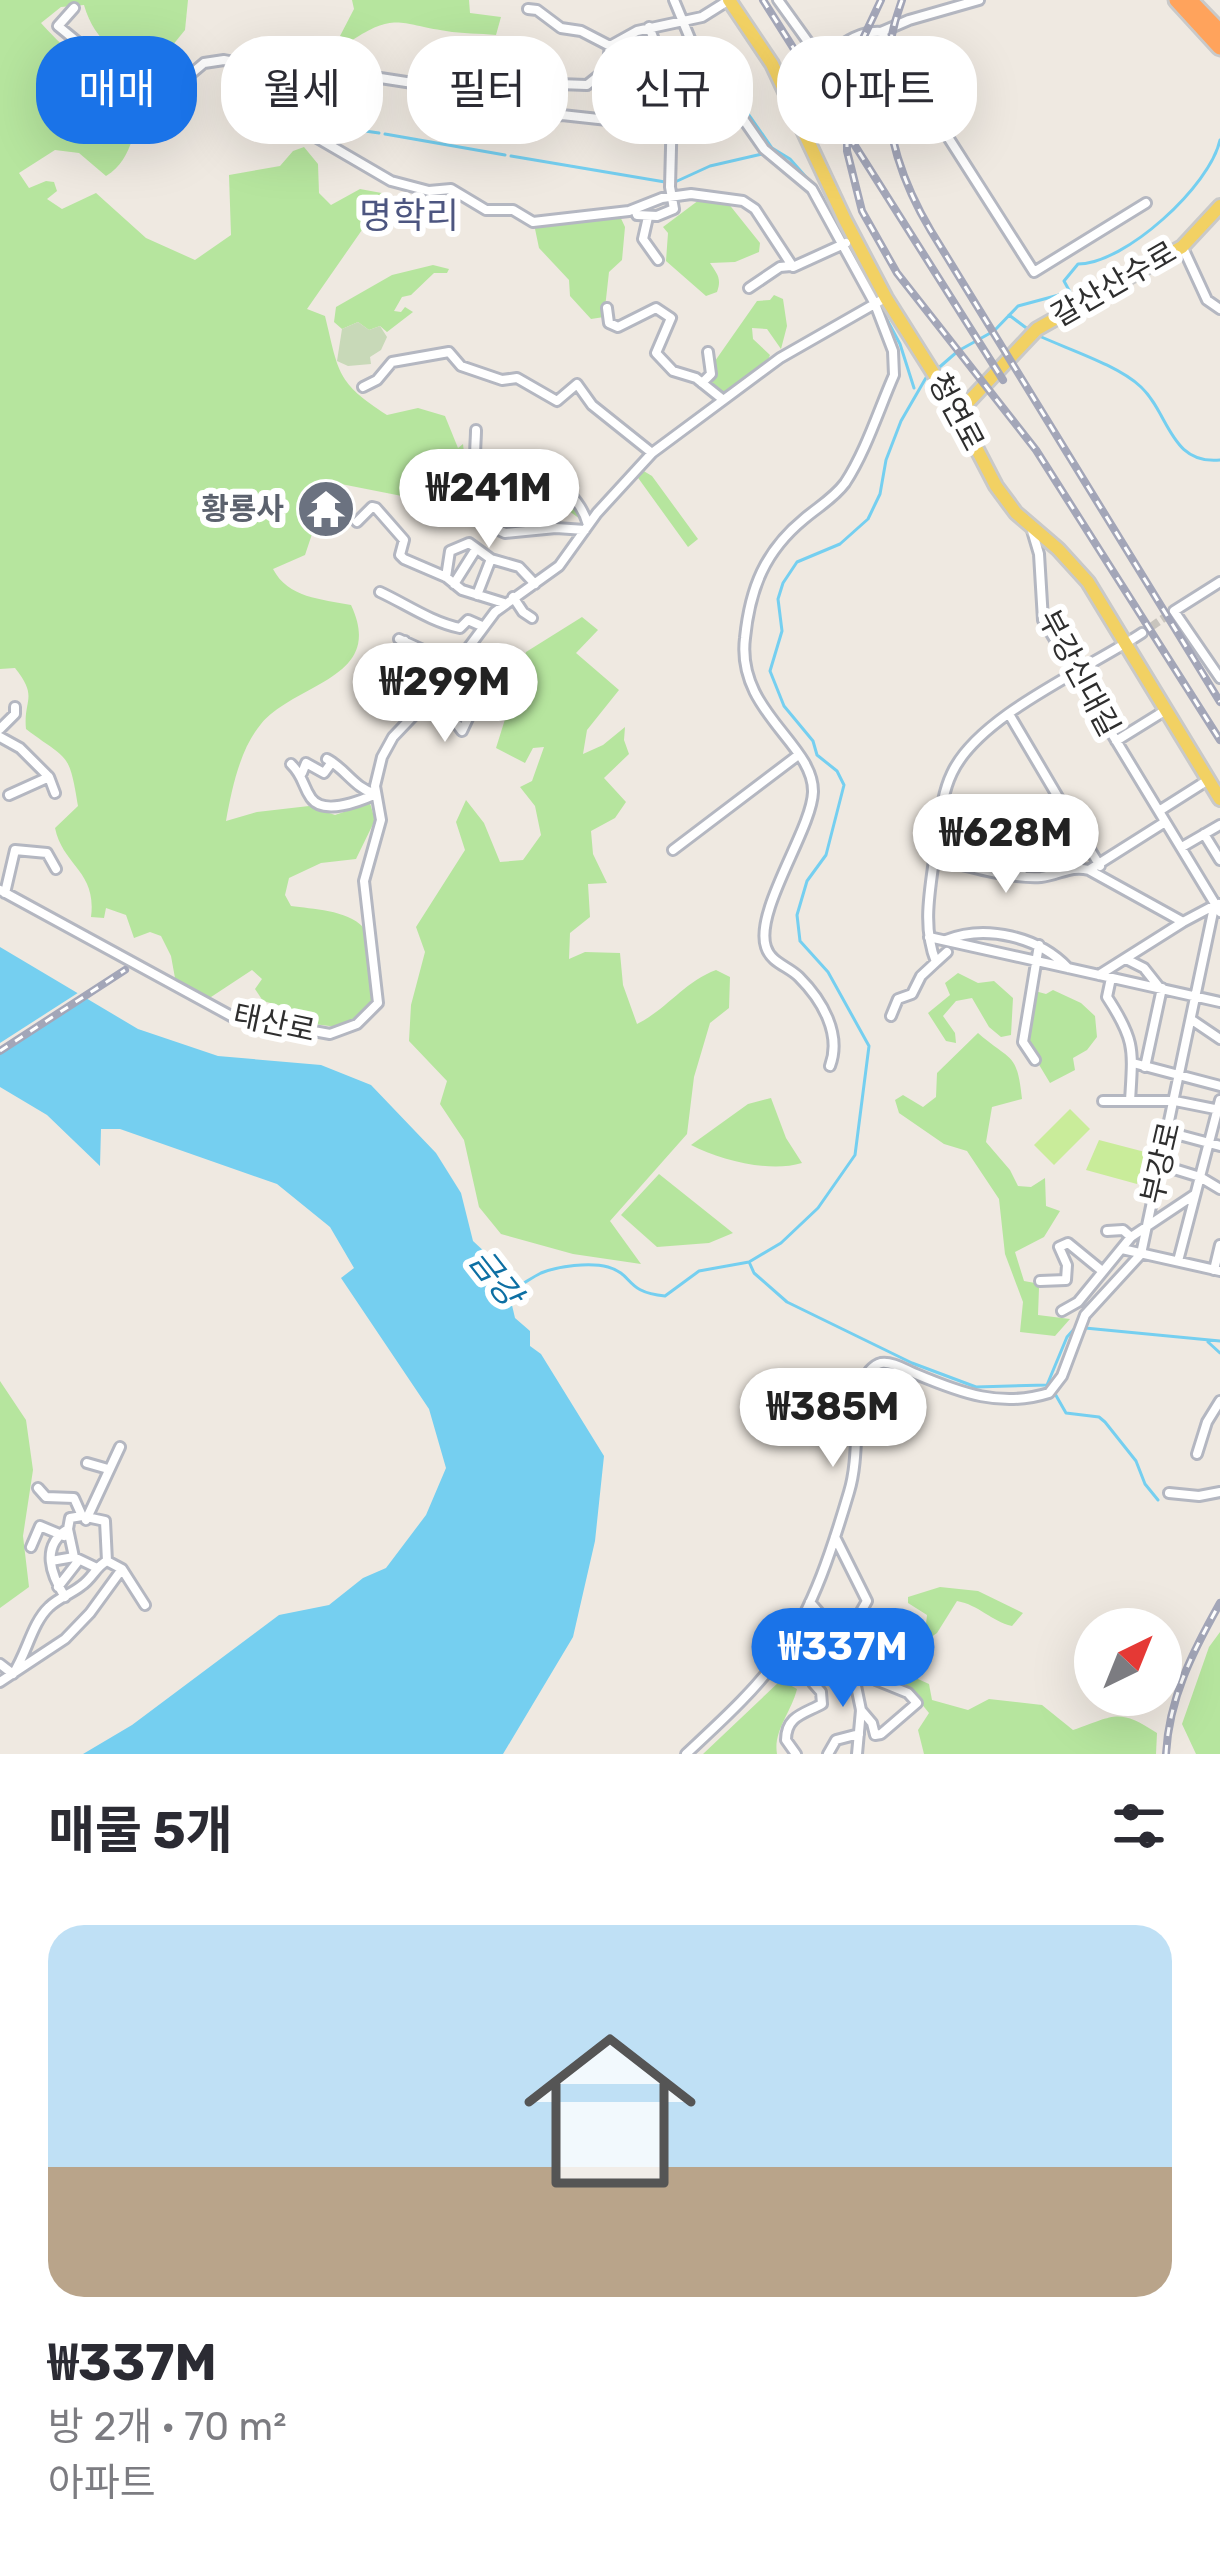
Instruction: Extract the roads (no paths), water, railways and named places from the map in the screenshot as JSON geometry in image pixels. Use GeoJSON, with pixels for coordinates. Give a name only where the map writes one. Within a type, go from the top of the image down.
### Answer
{"type":"FeatureCollection","features":[{"type":"Feature","properties":{"kind":"highway"},"geometry":{"type":"LineString","coordinates":[[1178,0],[1208,22]]}},
{"type":"Feature","properties":{"kind":"main road","name":"청연로"},"geometry":{"type":"LineString","coordinates":[[729,0],[777,75]]}},
{"type":"Feature","properties":{"kind":"main road","name":"청연로"},"geometry":{"type":"LineString","coordinates":[[807,144],[849,241],[881,300],[922,350],[996,486],[1075,566],[1220,800]]}},
{"type":"Feature","properties":{"kind":"main road","name":"갈산산수로"},"geometry":{"type":"LineString","coordinates":[[957,411],[1031,335],[1182,247],[1220,206]]}},
{"type":"Feature","properties":{"kind":"street"},"geometry":{"type":"LineString","coordinates":[[674,0],[694,48],[764,148],[812,189],[849,241],[793,267],[781,267],[748,289]]}},
{"type":"Feature","properties":{"kind":"street"},"geometry":{"type":"LineString","coordinates":[[625,36],[702,16],[729,0]]}},
{"type":"Feature","properties":{"kind":"street"},"geometry":{"type":"LineString","coordinates":[[778,0],[801,36]]}},
{"type":"Feature","properties":{"kind":"street"},"geometry":{"type":"LineString","coordinates":[[856,36],[979,0]]}},
{"type":"Feature","properties":{"kind":"street"},"geometry":{"type":"LineString","coordinates":[[74,8],[58,26],[124,80],[142,77],[173,88],[204,63],[221,60]]}},
{"type":"Feature","properties":{"kind":"street"},"geometry":{"type":"LineString","coordinates":[[528,9],[537,10],[561,28],[592,37]]}},
{"type":"Feature","properties":{"kind":"street"},"geometry":{"type":"LineString","coordinates":[[650,27],[653,36]]}},
{"type":"Feature","properties":{"kind":"street"},"geometry":{"type":"LineString","coordinates":[[881,32],[1034,272],[1147,203]]}},
{"type":"Feature","properties":{"kind":"street"},"geometry":{"type":"LineString","coordinates":[[327,144],[382,178],[429,191],[451,189],[486,210],[513,210],[533,221],[706,195],[750,205],[793,267]]}},
{"type":"Feature","properties":{"kind":"street"},"geometry":{"type":"LineString","coordinates":[[635,209],[637,215],[648,217],[671,213],[673,144]]}},
{"type":"Feature","properties":{"kind":"street"},"geometry":{"type":"LineString","coordinates":[[648,217],[643,239],[658,260]]}},
{"type":"Feature","properties":{"kind":"street"},"geometry":{"type":"LineString","coordinates":[[1182,247],[1207,300],[1220,309]]}},
{"type":"Feature","properties":{"kind":"street"},"geometry":{"type":"LineString","coordinates":[[830,1066],[835,1052],[825,1012],[800,977],[769,955],[763,942],[784,865],[809,812],[812,774],[757,700],[746,675],[744,640],[760,573],[775,544],[847,480],[894,374],[881,300]]}},
{"type":"Feature","properties":{"kind":"street","name":"태산로"},"geometry":{"type":"LineString","coordinates":[[2,891],[213,1009],[269,1025],[342,1033],[378,1003],[364,881],[380,820],[377,776],[388,745],[508,600],[560,566],[652,453],[721,398],[805,342],[881,300]]}},
{"type":"Feature","properties":{"kind":"street"},"geometry":{"type":"LineString","coordinates":[[607,308],[609,323],[618,326],[656,308],[667,312],[671,318],[656,353],[673,370],[721,398]]}},
{"type":"Feature","properties":{"kind":"street"},"geometry":{"type":"LineString","coordinates":[[364,387],[392,362],[449,352],[461,366],[502,380],[517,378],[557,401],[577,384],[592,405],[652,453]]}},
{"type":"Feature","properties":{"kind":"street"},"geometry":{"type":"LineString","coordinates":[[702,383],[711,374],[708,352]]}},
{"type":"Feature","properties":{"kind":"street"},"geometry":{"type":"LineString","coordinates":[[448,485],[448,507],[505,533],[587,528],[578,502],[546,476],[508,469],[490,478],[479,473],[476,430]]}},
{"type":"Feature","properties":{"kind":"street"},"geometry":{"type":"LineString","coordinates":[[357,522],[368,509],[376,508],[404,541],[404,559],[477,595],[508,600],[532,618]]}},
{"type":"Feature","properties":{"kind":"street","name":"부강신대길"},"geometry":{"type":"LineString","coordinates":[[1030,525],[1039,554],[1043,620],[1219,907]]}},
{"type":"Feature","properties":{"kind":"street"},"geometry":{"type":"LineString","coordinates":[[450,580],[450,550],[463,543],[491,559],[515,564],[535,584]]}},
{"type":"Feature","properties":{"kind":"street"},"geometry":{"type":"LineString","coordinates":[[450,580],[476,549]]}},
{"type":"Feature","properties":{"kind":"street"},"geometry":{"type":"LineString","coordinates":[[477,595],[491,559]]}},
{"type":"Feature","properties":{"kind":"street"},"geometry":{"type":"LineString","coordinates":[[1220,582],[1174,611],[1220,678]]}},
{"type":"Feature","properties":{"kind":"street"},"geometry":{"type":"LineString","coordinates":[[380,592],[437,621],[460,628],[468,620],[484,627]]}},
{"type":"Feature","properties":{"kind":"street"},"geometry":{"type":"LineString","coordinates":[[936,962],[928,937],[942,801],[952,772],[971,742],[1009,714],[1142,633]]}},
{"type":"Feature","properties":{"kind":"street"},"geometry":{"type":"LineString","coordinates":[[381,661],[388,661],[402,640],[456,664]]}},
{"type":"Feature","properties":{"kind":"street"},"geometry":{"type":"LineString","coordinates":[[379,696],[377,686],[408,680],[425,685],[463,731],[471,712]]}},
{"type":"Feature","properties":{"kind":"street"},"geometry":{"type":"LineString","coordinates":[[15,707],[0,733],[49,777],[56,794]]}},
{"type":"Feature","properties":{"kind":"street"},"geometry":{"type":"LineString","coordinates":[[1116,741],[1166,710]]}},
{"type":"Feature","properties":{"kind":"street"},"geometry":{"type":"LineString","coordinates":[[1009,714],[1100,866]]}},
{"type":"Feature","properties":{"kind":"street"},"geometry":{"type":"LineString","coordinates":[[673,850],[797,756]]}},
{"type":"Feature","properties":{"kind":"street"},"geometry":{"type":"LineString","coordinates":[[302,775],[306,764],[324,772],[330,761],[345,769],[361,788],[376,794]]}},
{"type":"Feature","properties":{"kind":"street"},"geometry":{"type":"LineString","coordinates":[[291,764],[320,805],[376,794]]}},
{"type":"Feature","properties":{"kind":"street"},"geometry":{"type":"LineString","coordinates":[[9,794],[49,777]]}},
{"type":"Feature","properties":{"kind":"street"},"geometry":{"type":"LineString","coordinates":[[1159,811],[1208,780]]}},
{"type":"Feature","properties":{"kind":"street"},"geometry":{"type":"LineString","coordinates":[[1021,874],[1033,835],[1068,814]]}},
{"type":"Feature","properties":{"kind":"street"},"geometry":{"type":"LineString","coordinates":[[1089,870],[1166,823]]}},
{"type":"Feature","properties":{"kind":"street"},"geometry":{"type":"LineString","coordinates":[[1058,824],[1053,837],[1077,867]]}},
{"type":"Feature","properties":{"kind":"street"},"geometry":{"type":"LineString","coordinates":[[1182,848],[1220,825]]}},
{"type":"Feature","properties":{"kind":"street"},"geometry":{"type":"LineString","coordinates":[[1204,834],[1220,860]]}},
{"type":"Feature","properties":{"kind":"street"},"geometry":{"type":"LineString","coordinates":[[2,891],[15,850],[47,853],[56,869]]}},
{"type":"Feature","properties":{"kind":"street"},"geometry":{"type":"LineString","coordinates":[[935,858],[1038,878],[1077,867],[1089,870],[1183,922]]}},
{"type":"Feature","properties":{"kind":"street"},"geometry":{"type":"LineString","coordinates":[[1099,975],[1208,906],[1219,907]]}},
{"type":"Feature","properties":{"kind":"street","name":"부강로"},"geometry":{"type":"LineString","coordinates":[[1141,1254],[1219,907]]}},
{"type":"Feature","properties":{"kind":"street"},"geometry":{"type":"LineString","coordinates":[[944,941],[978,932],[1012,938],[1039,945],[1068,968]]}},
{"type":"Feature","properties":{"kind":"street"},"geometry":{"type":"LineString","coordinates":[[928,937],[1220,1001]]}},
{"type":"Feature","properties":{"kind":"street"},"geometry":{"type":"LineString","coordinates":[[1008,956],[1012,938]]}},
{"type":"Feature","properties":{"kind":"street"},"geometry":{"type":"LineString","coordinates":[[1035,1060],[1023,1042],[1039,945]]}},
{"type":"Feature","properties":{"kind":"street"},"geometry":{"type":"LineString","coordinates":[[891,1016],[898,999],[912,994],[921,976],[947,952]]}},
{"type":"Feature","properties":{"kind":"street"},"geometry":{"type":"LineString","coordinates":[[1125,958],[1144,968],[1161,988]]}},
{"type":"Feature","properties":{"kind":"street"},"geometry":{"type":"LineString","coordinates":[[1111,978],[1107,997],[1130,1033],[1132,1063],[1220,1086]]}},
{"type":"Feature","properties":{"kind":"street"},"geometry":{"type":"LineString","coordinates":[[1145,1066],[1161,988]]}},
{"type":"Feature","properties":{"kind":"street"},"geometry":{"type":"LineString","coordinates":[[1191,1019],[1220,1039]]}},
{"type":"Feature","properties":{"kind":"street","name":"부강로"},"geometry":{"type":"LineString","coordinates":[[1130,1101],[1132,1063]]}},
{"type":"Feature","properties":{"kind":"street","name":"부강로"},"geometry":{"type":"LineString","coordinates":[[1103,1101],[1175,1101]]}},
{"type":"Feature","properties":{"kind":"street"},"geometry":{"type":"LineString","coordinates":[[1175,1101],[1219,1106],[1178,1262]]}},
{"type":"Feature","properties":{"kind":"street"},"geometry":{"type":"LineString","coordinates":[[1168,1132],[1220,1146]]}},
{"type":"Feature","properties":{"kind":"street"},"geometry":{"type":"LineString","coordinates":[[1161,1165],[1220,1189]]}},
{"type":"Feature","properties":{"kind":"street"},"geometry":{"type":"LineString","coordinates":[[1148,1225],[1195,1195]]}},
{"type":"Feature","properties":{"kind":"street","name":"부강로"},"geometry":{"type":"LineString","coordinates":[[1107,1231],[1123,1230],[1131,1237],[1148,1225]]}},
{"type":"Feature","properties":{"kind":"street"},"geometry":{"type":"LineString","coordinates":[[1040,1281],[1066,1280],[1059,1247],[1068,1243],[1107,1270],[1131,1237]]}},
{"type":"Feature","properties":{"kind":"street"},"geometry":{"type":"LineString","coordinates":[[1122,1249],[1217,1270],[1220,1245]]}},
{"type":"Feature","properties":{"kind":"street"},"geometry":{"type":"LineString","coordinates":[[686,1754],[782,1653],[809,1600],[835,1535],[858,1454],[862,1384],[874,1367],[897,1366],[988,1400],[1052,1391],[1081,1323],[1096,1300],[1141,1254]]}},
{"type":"Feature","properties":{"kind":"street"},"geometry":{"type":"LineString","coordinates":[[1062,1311],[1078,1302],[1101,1270]]}},
{"type":"Feature","properties":{"kind":"street"},"geometry":{"type":"LineString","coordinates":[[1196,1454],[1220,1401]]}},
{"type":"Feature","properties":{"kind":"street"},"geometry":{"type":"LineString","coordinates":[[84,1518],[120,1447]]}},
{"type":"Feature","properties":{"kind":"street"},"geometry":{"type":"LineString","coordinates":[[87,1463],[108,1468]]}},
{"type":"Feature","properties":{"kind":"street"},"geometry":{"type":"LineString","coordinates":[[38,1488],[44,1502],[74,1498],[84,1518]]}},
{"type":"Feature","properties":{"kind":"street"},"geometry":{"type":"LineString","coordinates":[[1169,1493],[1220,1492]]}},
{"type":"Feature","properties":{"kind":"street"},"geometry":{"type":"LineString","coordinates":[[77,1558],[66,1534],[70,1518],[105,1521],[107,1561]]}},
{"type":"Feature","properties":{"kind":"street"},"geometry":{"type":"LineString","coordinates":[[31,1547],[40,1526],[66,1534]]}},
{"type":"Feature","properties":{"kind":"street"},"geometry":{"type":"LineString","coordinates":[[65,1597],[51,1576],[51,1561],[53,1543],[66,1534]]}},
{"type":"Feature","properties":{"kind":"street"},"geometry":{"type":"LineString","coordinates":[[835,1535],[867,1600],[848,1636],[841,1664]]}},
{"type":"Feature","properties":{"kind":"street"},"geometry":{"type":"LineString","coordinates":[[58,1587],[77,1558]]}},
{"type":"Feature","properties":{"kind":"street"},"geometry":{"type":"LineString","coordinates":[[51,1561],[77,1558],[98,1568]]}},
{"type":"Feature","properties":{"kind":"street"},"geometry":{"type":"LineString","coordinates":[[13,1674],[27,1654],[36,1622],[50,1605],[107,1561]]}},
{"type":"Feature","properties":{"kind":"street"},"geometry":{"type":"LineString","coordinates":[[107,1561],[122,1569],[145,1605]]}},
{"type":"Feature","properties":{"kind":"street"},"geometry":{"type":"LineString","coordinates":[[0,1682],[81,1624],[122,1569]]}},
{"type":"Feature","properties":{"kind":"street"},"geometry":{"type":"LineString","coordinates":[[809,1600],[828,1623],[861,1648],[876,1680],[908,1693],[916,1702],[881,1735],[874,1735],[872,1723],[861,1710]]}},
{"type":"Feature","properties":{"kind":"street"},"geometry":{"type":"LineString","coordinates":[[782,1653],[809,1670],[821,1692],[822,1704],[796,1715],[787,1727],[785,1740],[796,1754]]}},
{"type":"Feature","properties":{"kind":"street"},"geometry":{"type":"LineString","coordinates":[[0,1664],[13,1674]]}},
{"type":"Feature","properties":{"kind":"street"},"geometry":{"type":"LineString","coordinates":[[809,1670],[841,1664]]}},
{"type":"Feature","properties":{"kind":"street"},"geometry":{"type":"LineString","coordinates":[[841,1664],[855,1681],[861,1710],[857,1754]]}},
{"type":"Feature","properties":{"kind":"street"},"geometry":{"type":"LineString","coordinates":[[828,1754],[836,1740],[859,1734]]}},
{"type":"Feature","properties":{"kind":"water"},"geometry":{"type":"Polygon","coordinates":[[[0,947],[138,1029],[218,1056],[321,1065],[371,1085],[436,1153],[461,1193],[473,1241],[487,1254],[493,1283],[511,1301],[515,1318],[530,1331],[530,1346],[541,1354],[604,1456],[595,1541],[573,1637],[503,1754],[83,1754],[132,1725],[279,1615],[329,1605],[363,1578],[386,1568],[426,1515],[446,1468],[429,1409],[341,1278],[354,1268],[330,1227],[277,1184],[120,1129],[101,1129],[100,1166],[47,1115],[0,1087],[0,947]]]}},
{"type":"Feature","properties":{"kind":"waterway"},"geometry":{"type":"LineString","coordinates":[[693,35],[772,148],[790,159],[813,185]]}},
{"type":"Feature","properties":{"kind":"waterway"},"geometry":{"type":"LineString","coordinates":[[385,134],[505,155]]}},
{"type":"Feature","properties":{"kind":"waterway"},"geometry":{"type":"LineString","coordinates":[[935,371],[958,351],[994,331],[1018,306],[1070,292],[1064,281],[1078,264],[1097,261],[1141,237],[1200,179],[1220,140]]}},
{"type":"Feature","properties":{"kind":"waterway"},"geometry":{"type":"LineString","coordinates":[[675,182],[710,166],[762,154]]}},
{"type":"Feature","properties":{"kind":"waterway"},"geometry":{"type":"LineString","coordinates":[[511,156],[665,182]]}},
{"type":"Feature","properties":{"kind":"waterway"},"geometry":{"type":"LineString","coordinates":[[836,224],[900,344],[914,388]]}},
{"type":"Feature","properties":{"kind":"waterway"},"geometry":{"type":"LineString","coordinates":[[1009,315],[1029,330]]}},
{"type":"Feature","properties":{"kind":"waterway"},"geometry":{"type":"LineString","coordinates":[[1037,335],[1131,379],[1150,398],[1180,446],[1203,459],[1220,460]]}},
{"type":"Feature","properties":{"kind":"waterway","name":"금강"},"geometry":{"type":"LineString","coordinates":[[499,1292],[541,1273],[592,1265],[617,1270],[643,1291],[665,1296],[699,1271],[749,1262],[781,1243],[818,1208],[855,1155],[869,1046],[828,972],[800,941],[797,915],[807,881],[826,855],[844,785],[784,706],[770,671],[782,631],[778,599],[783,583],[797,562],[840,544],[868,519],[901,421],[927,376]]}},
{"type":"Feature","properties":{"kind":"waterway"},"geometry":{"type":"LineString","coordinates":[[750,1264],[787,1302],[912,1363],[976,1387],[1047,1385],[1075,1328]]}},
{"type":"Feature","properties":{"kind":"waterway"},"geometry":{"type":"LineString","coordinates":[[1085,1328],[1220,1341]]}},
{"type":"Feature","properties":{"kind":"waterway"},"geometry":{"type":"LineString","coordinates":[[1208,1342],[1220,1353]]}},
{"type":"Feature","properties":{"kind":"waterway"},"geometry":{"type":"LineString","coordinates":[[1054,1392],[1066,1413],[1105,1422],[1136,1461],[1158,1500]]}},
{"type":"Feature","properties":{"kind":"tunnel"},"geometry":{"type":"LineString","coordinates":[[1142,633],[1174,611]]}},
{"type":"Feature","properties":{"kind":"railway"},"geometry":{"type":"LineString","coordinates":[[763,0],[1003,380]]}},
{"type":"Feature","properties":{"kind":"railway"},"geometry":{"type":"LineString","coordinates":[[881,0],[860,45],[847,109],[847,151],[862,211],[897,273],[1036,450],[1220,740]]}},
{"type":"Feature","properties":{"kind":"railway"},"geometry":{"type":"LineString","coordinates":[[902,0],[893,30],[887,90],[895,148],[916,204],[1220,702]]}},
{"type":"Feature","properties":{"kind":"railway"},"geometry":{"type":"LineString","coordinates":[[0,1051],[125,970]]}},
{"type":"Feature","properties":{"kind":"railway"},"geometry":{"type":"LineString","coordinates":[[1166,1754],[1177,1694],[1220,1603]]}},
{"type":"Feature","properties":{"kind":"place","name":"황룡사"},"geometry":{"type":"Point","coordinates":[326,509]}},
{"type":"Feature","properties":{"kind":"district","name":"명학리"},"geometry":{"type":"Point","coordinates":[409,215]}}]}
